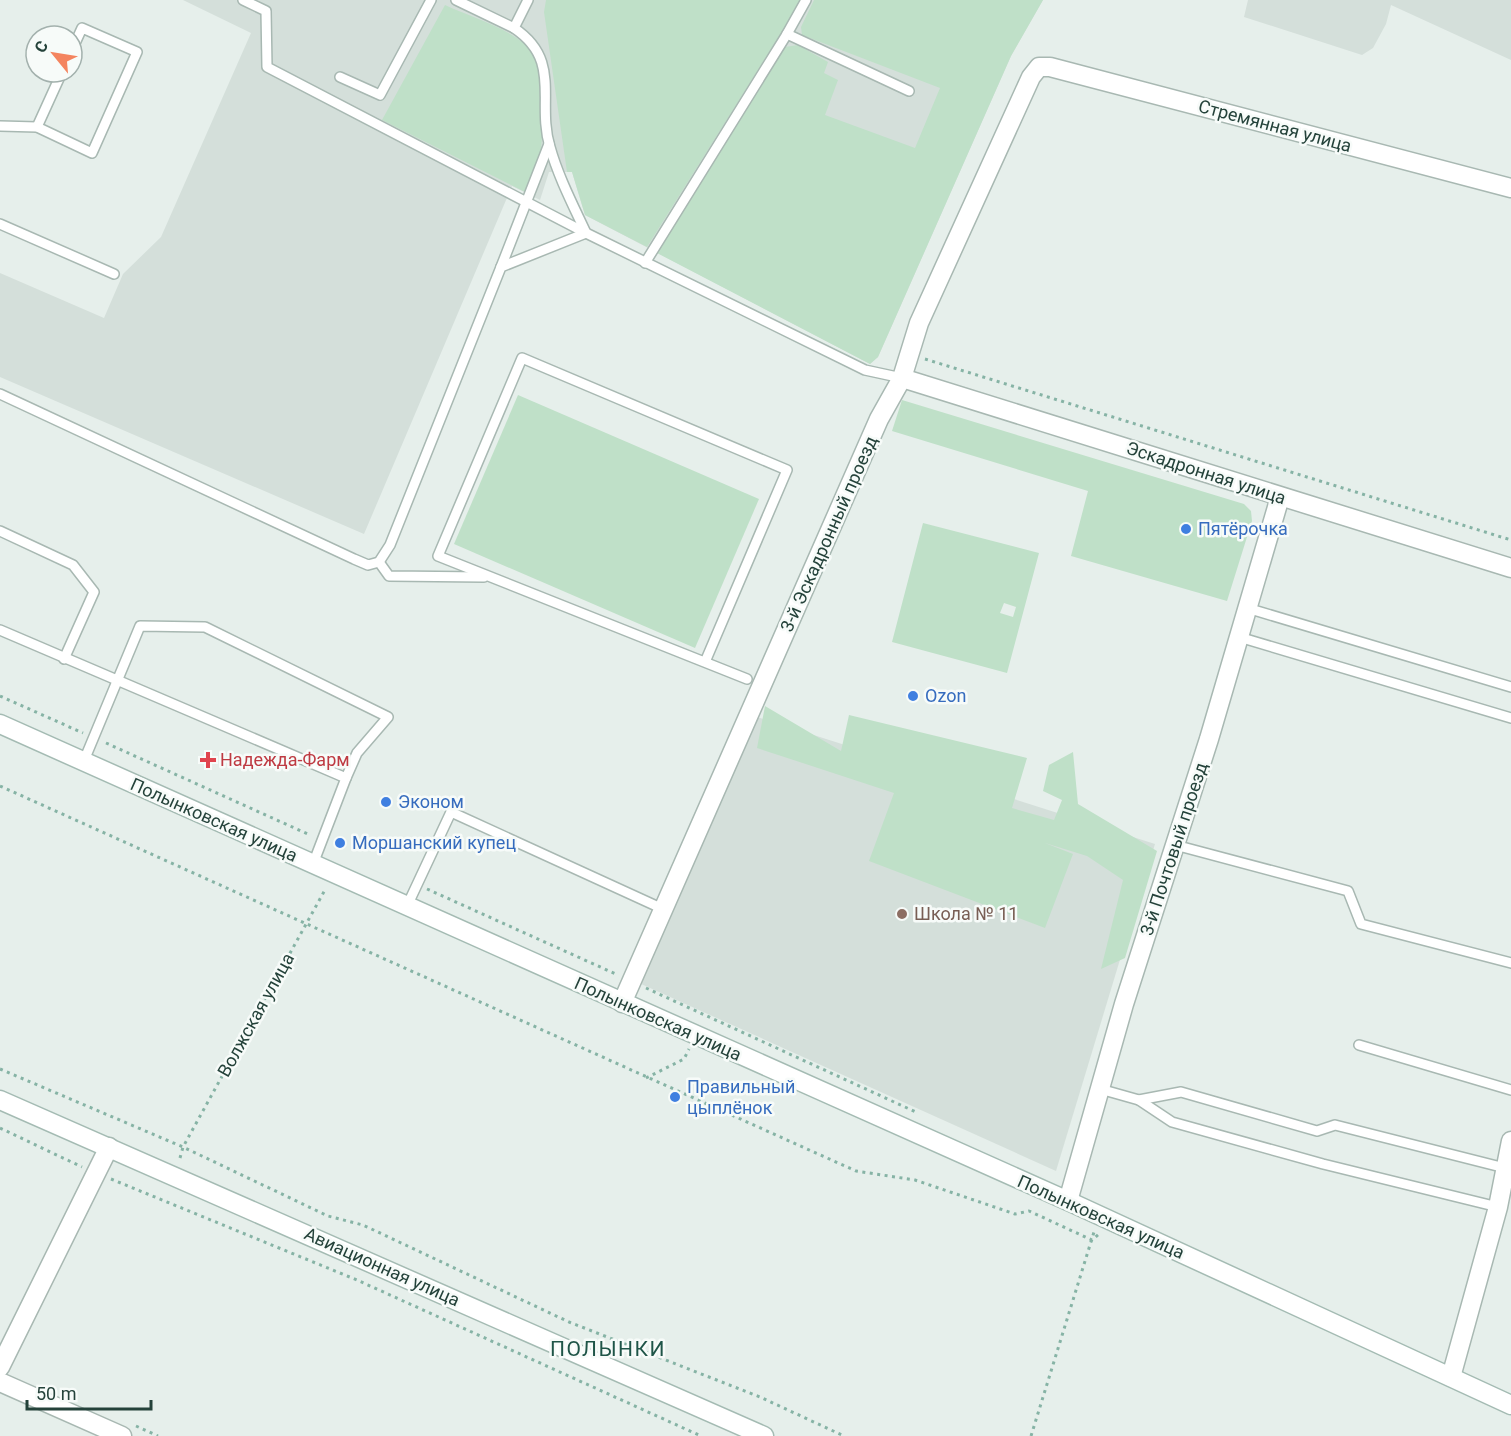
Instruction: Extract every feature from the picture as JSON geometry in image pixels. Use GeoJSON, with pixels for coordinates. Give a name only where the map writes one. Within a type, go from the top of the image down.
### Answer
{"type":"FeatureCollection","features":[{"type":"Feature","properties":{"kind":"street","name":"Стремянная улица"},"geometry":{"type":"LineString","coordinates":[[1039,67],[1062,69],[1511,188]]}},
{"type":"Feature","properties":{"kind":"street","name":"3-й Эскадронный проезд"},"geometry":{"type":"LineString","coordinates":[[622,1004],[879,419],[902,378],[919,323],[1031,77],[1039,67]]}},
{"type":"Feature","properties":{"kind":"street","name":"Эскадронная улица"},"geometry":{"type":"LineString","coordinates":[[902,378],[1511,568]]}},
{"type":"Feature","properties":{"kind":"street","name":"3-й Почтовый проезд"},"geometry":{"type":"LineString","coordinates":[[1068,1202],[1100,1089],[1280,497]]}},
{"type":"Feature","properties":{"kind":"street","name":"Полынковская улица"},"geometry":{"type":"LineString","coordinates":[[0,724],[1068,1202],[1511,1405]]}},
{"type":"Feature","properties":{"kind":"street","name":"Авиационная улица"},"geometry":{"type":"LineString","coordinates":[[0,1100],[764,1436]]}},
{"type":"Feature","properties":{"kind":"street"},"geometry":{"type":"LineString","coordinates":[[1451,1377],[1498,1207],[1511,1141]]}},
{"type":"Feature","properties":{"kind":"street"},"geometry":{"type":"LineString","coordinates":[[0,1366],[109,1147]]}},
{"type":"Feature","properties":{"kind":"street"},"geometry":{"type":"LineString","coordinates":[[0,1382],[122,1436]]}},
{"type":"Feature","properties":{"kind":"lane"},"geometry":{"type":"LineString","coordinates":[[243,0],[266,11],[267,67],[645,263],[865,370],[902,378]]}},
{"type":"Feature","properties":{"kind":"lane"},"geometry":{"type":"LineString","coordinates":[[340,77],[380,95],[431,0]]}},
{"type":"Feature","properties":{"kind":"lane"},"geometry":{"type":"LineString","coordinates":[[456,0],[514,28],[528,38],[539,51],[544,75],[549,144],[586,232]]}},
{"type":"Feature","properties":{"kind":"lane"},"geometry":{"type":"LineString","coordinates":[[514,28],[528,0]]}},
{"type":"Feature","properties":{"kind":"lane"},"geometry":{"type":"LineString","coordinates":[[645,263],[806,0]]}},
{"type":"Feature","properties":{"kind":"lane"},"geometry":{"type":"LineString","coordinates":[[0,126],[37,128],[92,153],[137,52],[84,29]]}},
{"type":"Feature","properties":{"kind":"lane"},"geometry":{"type":"LineString","coordinates":[[787,34],[909,91]]}},
{"type":"Feature","properties":{"kind":"lane"},"geometry":{"type":"LineString","coordinates":[[37,128],[57,84]]}},
{"type":"Feature","properties":{"kind":"lane"},"geometry":{"type":"LineString","coordinates":[[0,394],[354,559],[368,565],[379,562],[390,545],[549,144]]}},
{"type":"Feature","properties":{"kind":"lane"},"geometry":{"type":"LineString","coordinates":[[0,224],[114,273]]}},
{"type":"Feature","properties":{"kind":"lane"},"geometry":{"type":"LineString","coordinates":[[501,267],[586,232]]}},
{"type":"Feature","properties":{"kind":"lane"},"geometry":{"type":"LineString","coordinates":[[705,662],[787,470],[522,358],[438,556],[747,679]]}},
{"type":"Feature","properties":{"kind":"lane"},"geometry":{"type":"LineString","coordinates":[[0,531],[73,566],[94,592],[64,658]]}},
{"type":"Feature","properties":{"kind":"lane"},"geometry":{"type":"LineString","coordinates":[[379,562],[389,576],[490,577]]}},
{"type":"Feature","properties":{"kind":"lane"},"geometry":{"type":"LineString","coordinates":[[1247,608],[1511,687]]}},
{"type":"Feature","properties":{"kind":"lane"},"geometry":{"type":"LineString","coordinates":[[83,763],[140,626],[205,627],[388,717],[357,753],[313,864]]}},
{"type":"Feature","properties":{"kind":"lane"},"geometry":{"type":"LineString","coordinates":[[0,630],[346,778]]}},
{"type":"Feature","properties":{"kind":"lane"},"geometry":{"type":"LineString","coordinates":[[1239,637],[1511,718]]}},
{"type":"Feature","properties":{"kind":"lane"},"geometry":{"type":"LineString","coordinates":[[407,906],[451,812],[663,909]]}},
{"type":"Feature","properties":{"kind":"lane"},"geometry":{"type":"LineString","coordinates":[[1175,845],[1348,891],[1361,924],[1511,963]]}},
{"type":"Feature","properties":{"kind":"lane"},"geometry":{"type":"LineString","coordinates":[[1359,1045],[1511,1090]]}},
{"type":"Feature","properties":{"kind":"lane"},"geometry":{"type":"LineString","coordinates":[[1100,1089],[1139,1100],[1172,1122],[1323,1164],[1498,1207]]}},
{"type":"Feature","properties":{"kind":"lane"},"geometry":{"type":"LineString","coordinates":[[1139,1100],[1181,1092],[1317,1131],[1335,1125],[1505,1168]]}},
{"type":"Feature","properties":{"kind":"path"},"geometry":{"type":"LineString","coordinates":[[909,354],[1511,540]]}},
{"type":"Feature","properties":{"kind":"path"},"geometry":{"type":"LineString","coordinates":[[0,696],[322,840]]}},
{"type":"Feature","properties":{"kind":"path"},"geometry":{"type":"LineString","coordinates":[[0,786],[856,1171],[915,1180],[1015,1214],[1029,1210],[1092,1240]]}},
{"type":"Feature","properties":{"kind":"path","name":"Волжская улица"},"geometry":{"type":"LineString","coordinates":[[180,1158],[183,1147],[334,874]]}},
{"type":"Feature","properties":{"kind":"path"},"geometry":{"type":"LineString","coordinates":[[417,884],[923,1116]]}},
{"type":"Feature","properties":{"kind":"path"},"geometry":{"type":"LineString","coordinates":[[646,1078],[684,1059],[704,1015]]}},
{"type":"Feature","properties":{"kind":"path"},"geometry":{"type":"LineString","coordinates":[[0,1069],[183,1147],[328,1216],[363,1225],[569,1322],[760,1397],[843,1436]]}},
{"type":"Feature","properties":{"kind":"path"},"geometry":{"type":"LineString","coordinates":[[0,1128],[96,1173],[357,1280],[700,1436]]}},
{"type":"Feature","properties":{"kind":"path"},"geometry":{"type":"LineString","coordinates":[[1031,1436],[1099,1216]]}},
{"type":"Feature","properties":{"kind":"path"},"geometry":{"type":"LineString","coordinates":[[1092,1240],[1102,1232],[1109,1232]]}},
{"type":"Feature","properties":{"kind":"shaded area"},"geometry":{"type":"Polygon","coordinates":[[[183,0],[1043,0],[1011,56],[878,357],[870,364],[585,215],[572,172],[549,172],[540,200],[512,186],[364,534],[0,377],[0,273],[104,318],[123,274],[161,237],[251,33],[183,0]]]}},
{"type":"Feature","properties":{"kind":"shaded area"},"geometry":{"type":"Polygon","coordinates":[[[1248,0],[1511,0],[1511,60],[1391,5],[1386,24],[1373,48],[1362,55],[1244,17],[1248,0]]]}},
{"type":"Feature","properties":{"kind":"shaded area","name":"Школа № 11"},"geometry":{"type":"Polygon","coordinates":[[[754,716],[1155,844],[1056,1171],[639,983],[754,716]]]}},
{"type":"Feature","properties":{"kind":"green space"},"geometry":{"type":"Polygon","coordinates":[[[546,0],[802,0],[647,247],[585,215],[572,172],[567,172],[544,12],[546,0]]]}},
{"type":"Feature","properties":{"kind":"green space"},"geometry":{"type":"Polygon","coordinates":[[[814,0],[1043,0],[1011,56],[878,357],[870,364],[657,253],[785,47],[798,45],[828,62],[824,73],[838,80],[825,115],[915,148],[940,88],[802,35],[801,27],[814,0]]]}},
{"type":"Feature","properties":{"kind":"green space"},"geometry":{"type":"Polygon","coordinates":[[[445,5],[509,33],[527,46],[533,54],[540,80],[542,139],[539,160],[527,193],[382,120],[445,5]]]}},
{"type":"Feature","properties":{"kind":"green space"},"geometry":{"type":"Polygon","coordinates":[[[518,395],[759,499],[695,648],[454,544],[518,395]]]}},
{"type":"Feature","properties":{"kind":"green space"},"geometry":{"type":"Polygon","coordinates":[[[902,400],[1244,504],[1251,511],[1252,521],[1227,601],[1071,556],[1088,491],[892,431],[902,400]]]}},
{"type":"Feature","properties":{"kind":"green space"},"geometry":{"type":"Polygon","coordinates":[[[923,523],[1039,553],[1007,673],[892,642],[923,523]],[[1004,603],[1000,613],[1013,617],[1016,607],[1004,603]]]}},
{"type":"Feature","properties":{"kind":"green space"},"geometry":{"type":"Polygon","coordinates":[[[765,706],[841,751],[849,715],[1027,758],[1012,808],[1054,820],[1062,800],[1043,791],[1049,765],[1073,752],[1078,804],[1157,851],[1125,958],[1101,969],[1123,880],[1087,856],[1045,843],[1073,854],[1045,928],[869,861],[894,793],[757,748],[765,706]]]}},
{"type":"Feature","properties":{"kind":"place","name":"Пятёрочка"},"geometry":{"type":"Point","coordinates":[1186,529]}},
{"type":"Feature","properties":{"kind":"place","name":"Ozon"},"geometry":{"type":"Point","coordinates":[913,696]}},
{"type":"Feature","properties":{"kind":"place","name":"Надежда-Фарм"},"geometry":{"type":"Point","coordinates":[208,760]}},
{"type":"Feature","properties":{"kind":"place","name":"Эконом"},"geometry":{"type":"Point","coordinates":[386,802]}},
{"type":"Feature","properties":{"kind":"place","name":"Моршанский купец"},"geometry":{"type":"Point","coordinates":[340,843]}},
{"type":"Feature","properties":{"kind":"place","name":"Школа № 11"},"geometry":{"type":"Point","coordinates":[902,914]}},
{"type":"Feature","properties":{"kind":"place","name":"Правильный цыплёнок"},"geometry":{"type":"Point","coordinates":[675,1097]}},
{"type":"Feature","properties":{"kind":"district","name":"ПОЛЫНКИ"},"geometry":{"type":"Point","coordinates":[608,1349]}}]}
